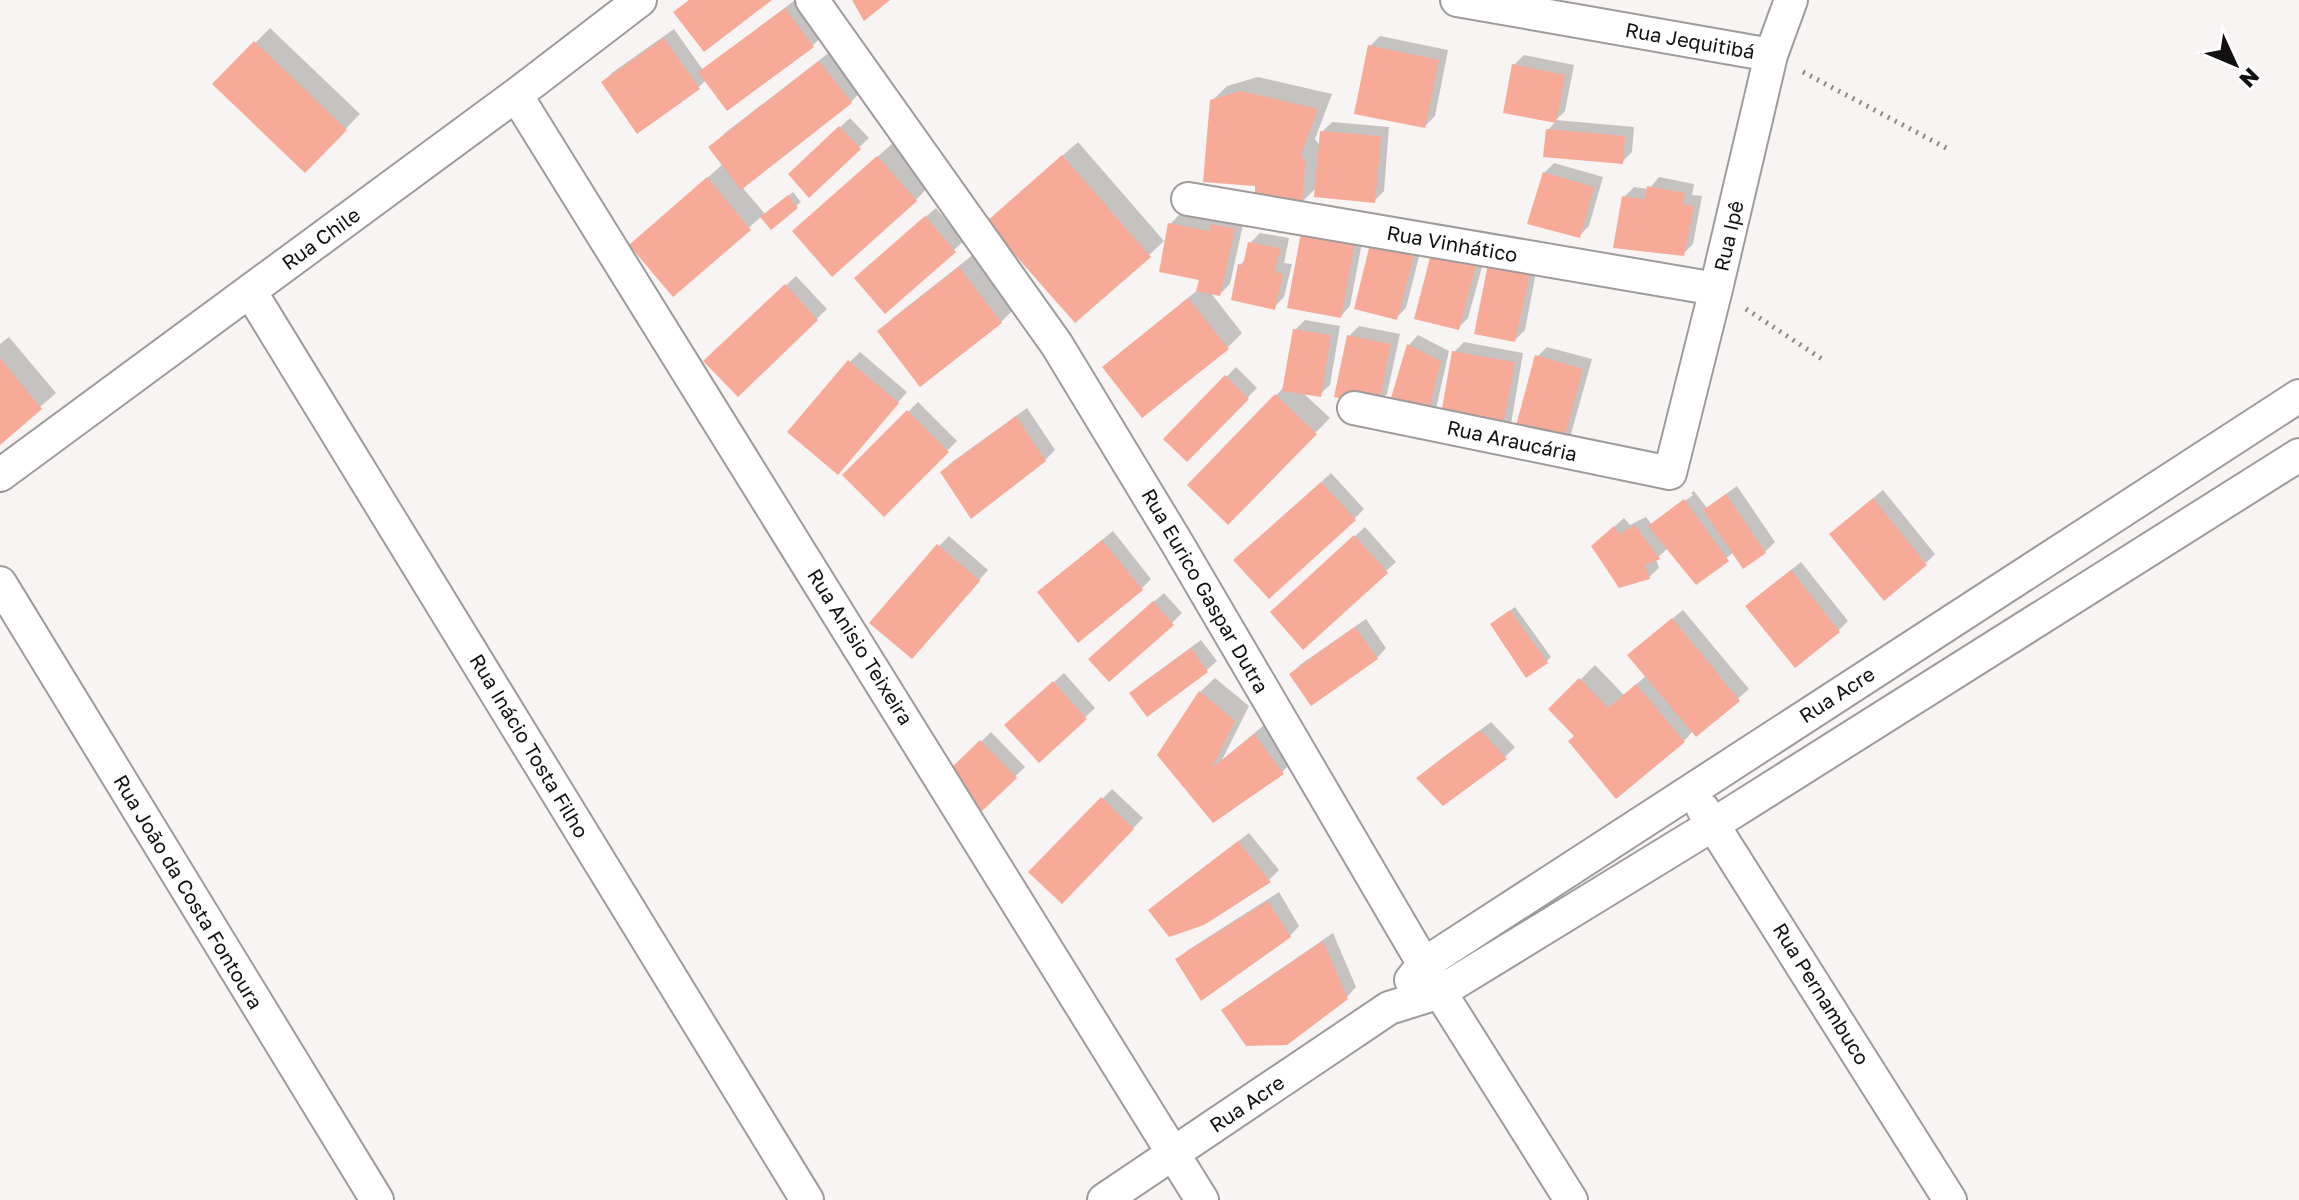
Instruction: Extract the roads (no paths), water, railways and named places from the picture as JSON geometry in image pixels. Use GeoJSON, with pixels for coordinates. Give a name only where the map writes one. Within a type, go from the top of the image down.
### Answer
{"type":"FeatureCollection","features":[{"type":"Feature","properties":{"kind":"street","name":"Rua Chile"},"geometry":{"type":"LineString","coordinates":[[0,475],[640,0]]}},
{"type":"Feature","properties":{"kind":"street","name":"Rua Eurico Gaspar Dutra"},"geometry":{"type":"LineString","coordinates":[[812,0],[1057,345],[1177,543],[1440,992],[1571,1200]]}},
{"type":"Feature","properties":{"kind":"street","name":"Rua Jequitibá"},"geometry":{"type":"LineString","coordinates":[[1457,0],[1771,55]]}},
{"type":"Feature","properties":{"kind":"street","name":"Rua Ipê"},"geometry":{"type":"LineString","coordinates":[[1670,473],[1771,55],[1791,0]]}},
{"type":"Feature","properties":{"kind":"street","name":"Rua Anisio Teixeira"},"geometry":{"type":"LineString","coordinates":[[516,95],[1202,1200]]}},
{"type":"Feature","properties":{"kind":"street","name":"Rua Vinhático"},"geometry":{"type":"LineString","coordinates":[[1188,199],[1716,289]]}},
{"type":"Feature","properties":{"kind":"street","name":"Rua Inácio Tosta Filho"},"geometry":{"type":"LineString","coordinates":[[250,291],[807,1200]]}},
{"type":"Feature","properties":{"kind":"street","name":"Rua Acre"},"geometry":{"type":"LineString","coordinates":[[1389,1008],[1424,964],[2299,396]]}},
{"type":"Feature","properties":{"kind":"street","name":"Rua Araucária"},"geometry":{"type":"LineString","coordinates":[[1354,408],[1670,473]]}},
{"type":"Feature","properties":{"kind":"street","name":"Rua Acre"},"geometry":{"type":"LineString","coordinates":[[1104,1200],[1389,1008],[1440,992],[1714,824],[2299,455]]}},
{"type":"Feature","properties":{"kind":"street","name":"Rua João da Costa Fontoura"},"geometry":{"type":"LineString","coordinates":[[0,583],[377,1200]]}},
{"type":"Feature","properties":{"kind":"street","name":"Rua Pernambuco"},"geometry":{"type":"LineString","coordinates":[[1689,791],[1714,824],[1950,1200]]}}]}
